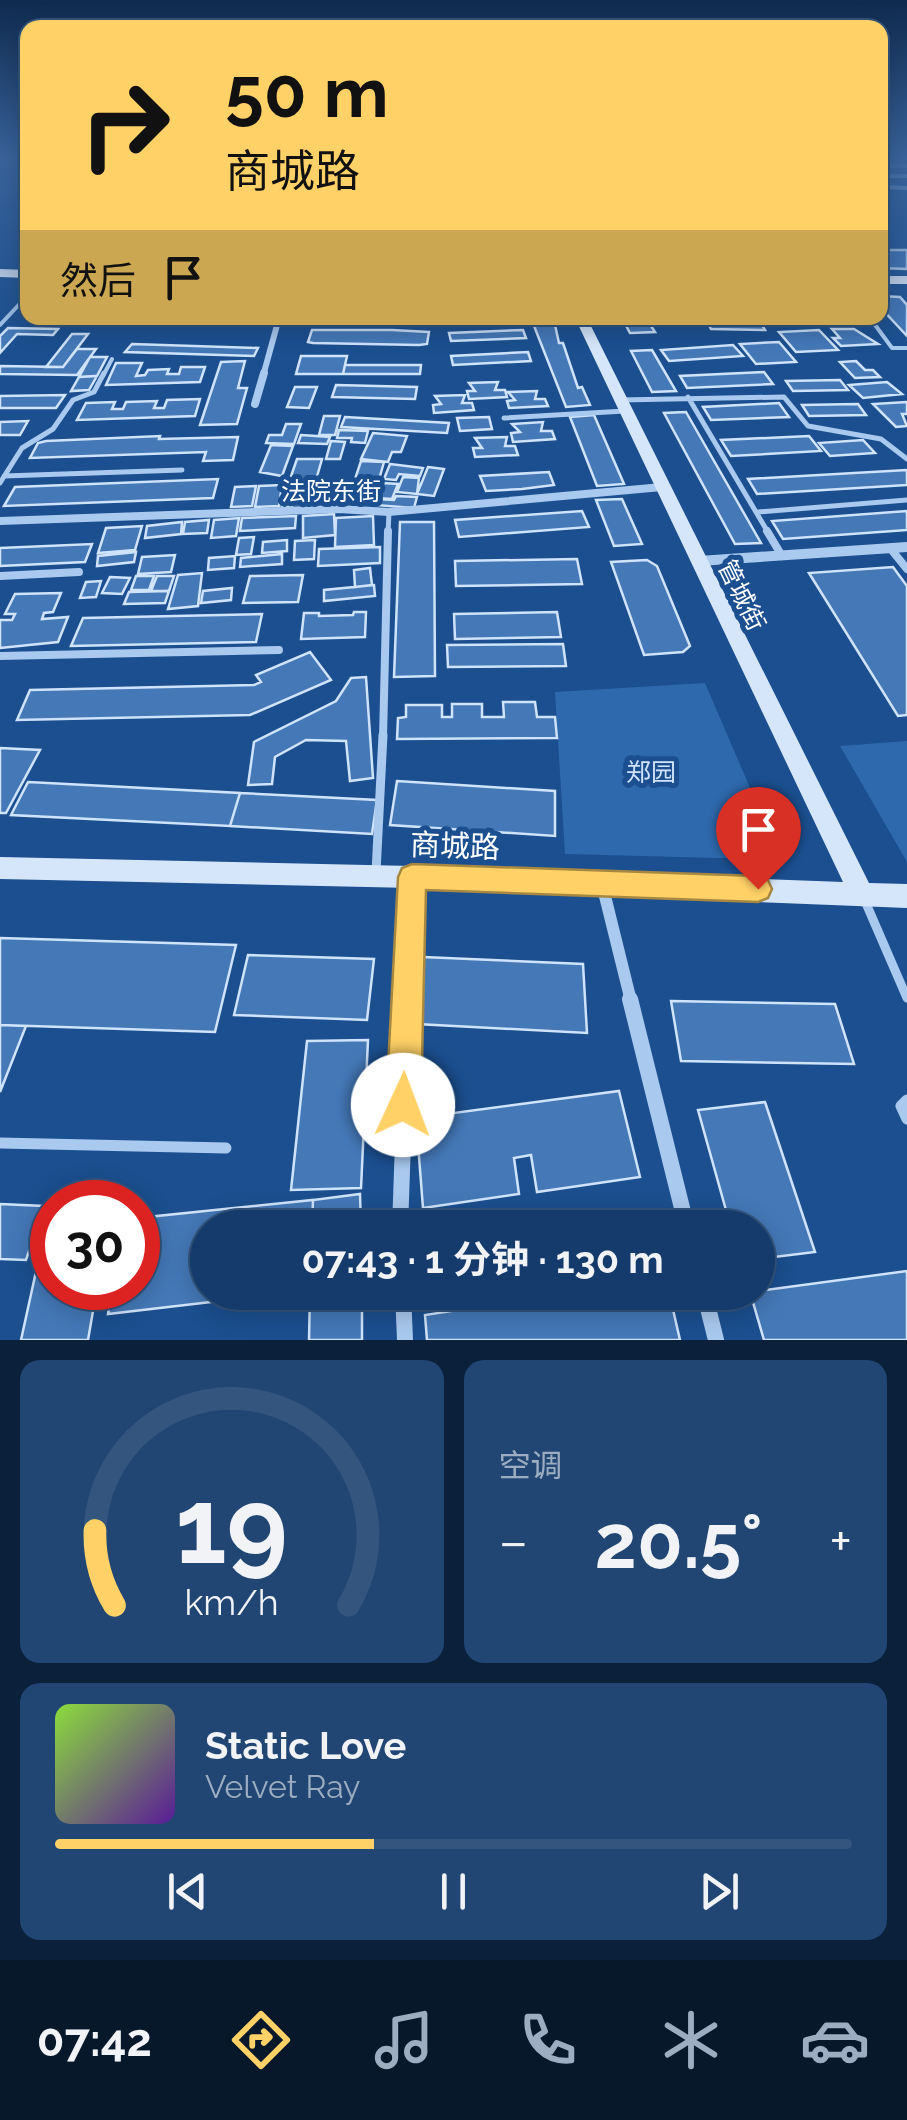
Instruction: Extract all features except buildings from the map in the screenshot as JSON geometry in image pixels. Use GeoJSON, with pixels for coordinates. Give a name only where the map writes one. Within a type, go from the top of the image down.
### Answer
{"type":"FeatureCollection","features":[{"type":"Feature","properties":{"kind":"street"},"geometry":{"type":"LineString","coordinates":[[255,404],[277,325]]}},
{"type":"Feature","properties":{"kind":"street","name":"管城街"},"geometry":{"type":"LineString","coordinates":[[584,325],[861,893]]}},
{"type":"Feature","properties":{"kind":"street","name":"法院东街"},"geometry":{"type":"LineString","coordinates":[[0,521],[339,509],[388,512],[662,487]]}},
{"type":"Feature","properties":{"kind":"street"},"geometry":{"type":"LineString","coordinates":[[697,561],[907,547]]}},
{"type":"Feature","properties":{"kind":"street","name":"商城路"},"geometry":{"type":"LineString","coordinates":[[0,868],[412,877],[907,896]]}},
{"type":"Feature","properties":{"kind":"street"},"geometry":{"type":"LineString","coordinates":[[401,1210],[412,877]]}},
{"type":"Feature","properties":{"kind":"street"},"geometry":{"type":"LineString","coordinates":[[602,884],[683,1210]]}},
{"type":"Feature","properties":{"kind":"street"},"geometry":{"type":"LineString","coordinates":[[404,1310],[405,1340]]}},
{"type":"Feature","properties":{"kind":"street"},"geometry":{"type":"LineString","coordinates":[[708,1310],[716,1340]]}},
{"type":"Feature","properties":{"kind":"lane"},"geometry":{"type":"LineString","coordinates":[[0,325],[20,303]]}},
{"type":"Feature","properties":{"kind":"lane"},"geometry":{"type":"LineString","coordinates":[[875,325],[892,348],[907,348]]}},
{"type":"Feature","properties":{"kind":"lane"},"geometry":{"type":"LineString","coordinates":[[2,480],[22,448],[53,429],[74,400],[94,392],[112,359]]}},
{"type":"Feature","properties":{"kind":"lane"},"geometry":{"type":"LineString","coordinates":[[688,397],[782,556]]}},
{"type":"Feature","properties":{"kind":"lane"},"geometry":{"type":"LineString","coordinates":[[504,418],[688,397],[784,398],[808,426],[882,439],[907,459]]}},
{"type":"Feature","properties":{"kind":"lane"},"geometry":{"type":"LineString","coordinates":[[2,480],[182,470]]}},
{"type":"Feature","properties":{"kind":"lane"},"geometry":{"type":"LineString","coordinates":[[758,512],[907,500]]}},
{"type":"Feature","properties":{"kind":"lane"},"geometry":{"type":"LineString","coordinates":[[376,877],[386,761],[383,680],[388,512]]}},
{"type":"Feature","properties":{"kind":"lane"},"geometry":{"type":"LineString","coordinates":[[890,548],[907,569]]}},
{"type":"Feature","properties":{"kind":"lane"},"geometry":{"type":"LineString","coordinates":[[0,576],[79,572]]}},
{"type":"Feature","properties":{"kind":"lane"},"geometry":{"type":"LineString","coordinates":[[0,656],[279,650]]}},
{"type":"Feature","properties":{"kind":"lane"},"geometry":{"type":"LineString","coordinates":[[861,893],[907,998]]}},
{"type":"Feature","properties":{"kind":"lane"},"geometry":{"type":"LineString","coordinates":[[907,1100],[901,1106],[907,1120]]}},
{"type":"Feature","properties":{"kind":"lane"},"geometry":{"type":"LineString","coordinates":[[0,1143],[226,1148]]}},
{"type":"Feature","properties":{"kind":"green space","name":"郑园"},"geometry":{"type":"Polygon","coordinates":[[[705,683],[766,825],[770,849],[767,855],[755,859],[565,854],[555,692],[705,683]]]}},
{"type":"Feature","properties":{"kind":"green space"},"geometry":{"type":"Polygon","coordinates":[[[907,741],[907,862],[840,746],[907,741]]]}},
{"type":"Feature","properties":{"kind":"route"},"geometry":{"type":"LineString","coordinates":[[403,1105],[412,877],[758,889]]}}]}
